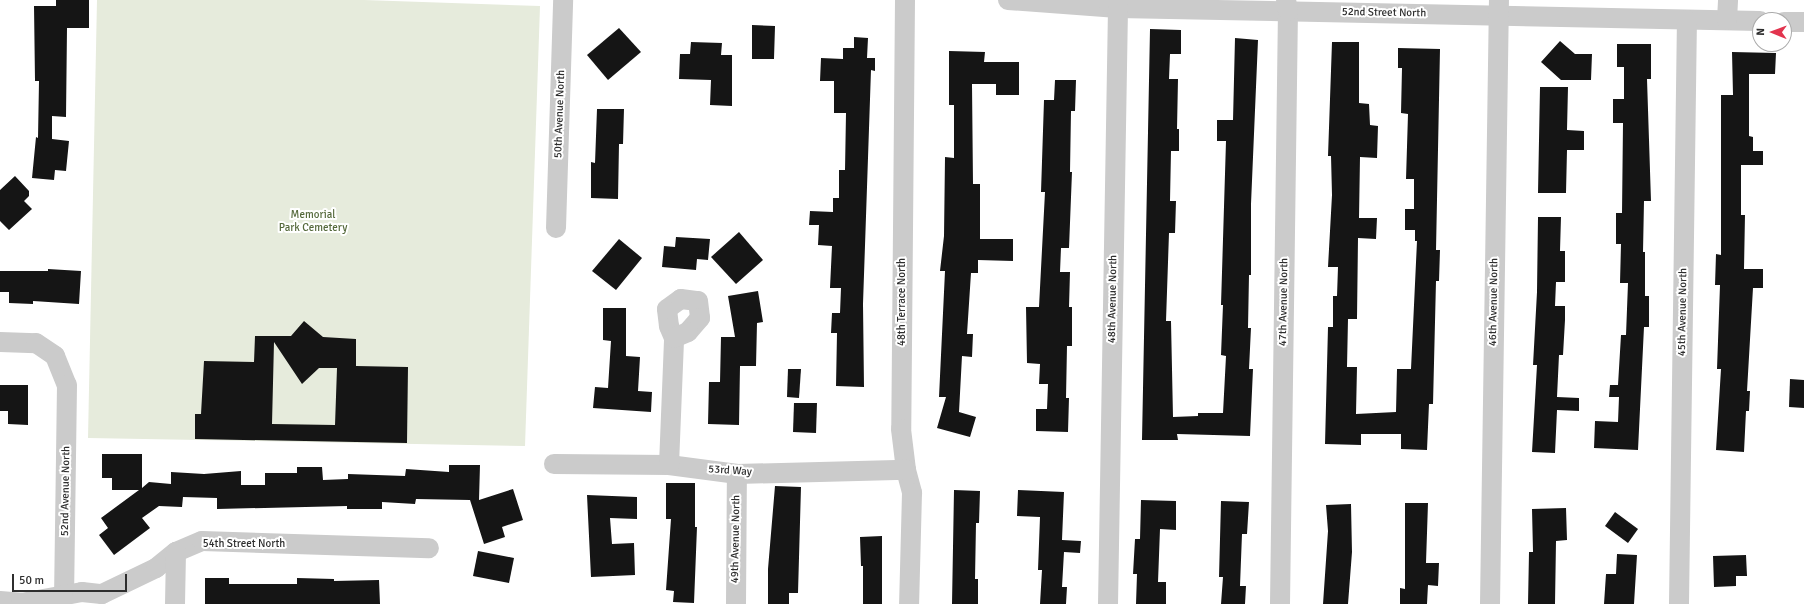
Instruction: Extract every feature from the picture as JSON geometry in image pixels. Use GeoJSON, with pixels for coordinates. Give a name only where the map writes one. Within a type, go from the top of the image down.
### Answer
{"type":"FeatureCollection","features":[{"type":"Feature","properties":{"kind":"street","name":"50th Avenue North"},"geometry":{"type":"LineString","coordinates":[[556,228],[563,0]]}},
{"type":"Feature","properties":{"kind":"street","name":"48th Terrace North"},"geometry":{"type":"LineString","coordinates":[[905,0],[901,429],[906,470],[912,493],[909,604]]}},
{"type":"Feature","properties":{"kind":"street","name":"52nd Street North"},"geometry":{"type":"LineString","coordinates":[[1008,0],[1112,4],[1499,7],[1687,20],[1752,21]]}},
{"type":"Feature","properties":{"kind":"street"},"geometry":{"type":"LineString","coordinates":[[1727,20],[1728,0]]}},
{"type":"Feature","properties":{"kind":"street","name":"48th Avenue North"},"geometry":{"type":"LineString","coordinates":[[1108,604],[1112,4]]}},
{"type":"Feature","properties":{"kind":"street","name":"47th Avenue North"},"geometry":{"type":"LineString","coordinates":[[1280,604],[1287,6]]}},
{"type":"Feature","properties":{"kind":"street","name":"46th Avenue North"},"geometry":{"type":"LineString","coordinates":[[1490,604],[1499,7]]}},
{"type":"Feature","properties":{"kind":"street","name":"45th Avenue North"},"geometry":{"type":"LineString","coordinates":[[1679,604],[1687,20]]}},
{"type":"Feature","properties":{"kind":"street"},"geometry":{"type":"LineString","coordinates":[[1792,22],[1804,22]]}},
{"type":"Feature","properties":{"kind":"street"},"geometry":{"type":"LineString","coordinates":[[669,465],[674,338]]}},
{"type":"Feature","properties":{"kind":"street","name":"52nd Avenue North"},"geometry":{"type":"LineString","coordinates":[[0,342],[36,343],[55,356],[67,385],[64,596]]}},
{"type":"Feature","properties":{"kind":"street","name":"53rd Way"},"geometry":{"type":"LineString","coordinates":[[554,464],[669,465],[737,474],[906,470]]}},
{"type":"Feature","properties":{"kind":"street","name":"49th Avenue North"},"geometry":{"type":"LineString","coordinates":[[736,604],[737,474]]}},
{"type":"Feature","properties":{"kind":"street","name":"54th Street North"},"geometry":{"type":"LineString","coordinates":[[0,601],[21,602],[82,592],[102,594],[150,571],[176,552],[202,541],[430,548]]}},
{"type":"Feature","properties":{"kind":"street"},"geometry":{"type":"LineString","coordinates":[[175,604],[176,552]]}},
{"type":"Feature","properties":{"kind":"green space","name":"Memorial Park Cemetery"},"geometry":{"type":"Polygon","coordinates":[[[97,0],[364,0],[540,6],[525,446],[88,438],[97,0]]]}},
{"type":"Feature","properties":{"kind":"building"},"geometry":{"type":"Polygon","coordinates":[[[56,0],[89,0],[89,28],[67,28],[66,117],[52,116],[52,139],[69,141],[66,171],[55,170],[54,180],[32,178],[36,137],[38,138],[39,81],[35,81],[34,6],[56,6],[56,0]]]}},
{"type":"Feature","properties":{"kind":"building"},"geometry":{"type":"Polygon","coordinates":[[[752,25],[775,26],[774,59],[752,59],[752,25]]]}},
{"type":"Feature","properties":{"kind":"building"},"geometry":{"type":"Polygon","coordinates":[[[619,28],[641,52],[608,80],[587,55],[619,28]]]}},
{"type":"Feature","properties":{"kind":"building"},"geometry":{"type":"Polygon","coordinates":[[[1150,29],[1181,30],[1181,54],[1170,54],[1169,79],[1178,79],[1177,129],[1179,129],[1179,151],[1171,151],[1170,201],[1176,201],[1175,233],[1169,233],[1166,321],[1171,321],[1173,417],[1198,416],[1198,413],[1223,413],[1226,356],[1221,355],[1223,305],[1221,305],[1226,141],[1217,141],[1217,120],[1233,120],[1235,38],[1258,40],[1251,204],[1251,275],[1249,275],[1248,328],[1251,328],[1249,369],[1253,369],[1250,436],[1177,434],[1178,440],[1142,440],[1150,29]]]}},
{"type":"Feature","properties":{"kind":"building"},"geometry":{"type":"Polygon","coordinates":[[[854,37],[868,38],[867,58],[875,58],[875,71],[871,70],[863,304],[864,387],[836,386],[837,333],[831,333],[832,313],[840,313],[841,288],[830,288],[832,246],[818,245],[819,225],[809,225],[810,211],[833,212],[833,198],[839,198],[839,170],[845,170],[846,113],[834,113],[834,81],[820,81],[821,58],[843,59],[843,48],[854,48],[854,37]]]}},
{"type":"Feature","properties":{"kind":"building"},"geometry":{"type":"Polygon","coordinates":[[[1560,41],[1575,54],[1592,54],[1591,80],[1561,80],[1541,62],[1560,41]]]}},
{"type":"Feature","properties":{"kind":"building"},"geometry":{"type":"Polygon","coordinates":[[[691,42],[722,43],[721,55],[732,55],[732,106],[710,105],[711,80],[679,79],[680,54],[690,54],[691,42]]]}},
{"type":"Feature","properties":{"kind":"building"},"geometry":{"type":"Polygon","coordinates":[[[1332,42],[1359,42],[1359,103],[1369,104],[1370,125],[1378,126],[1377,158],[1360,157],[1359,218],[1377,218],[1376,239],[1358,238],[1357,319],[1348,319],[1347,367],[1357,367],[1356,414],[1396,412],[1397,369],[1411,369],[1417,241],[1415,241],[1415,230],[1405,230],[1405,209],[1414,209],[1414,179],[1406,179],[1408,114],[1401,113],[1402,68],[1398,68],[1398,48],[1440,49],[1436,250],[1440,250],[1439,281],[1436,281],[1433,404],[1429,404],[1427,450],[1401,449],[1401,434],[1361,434],[1361,445],[1325,444],[1328,327],[1333,327],[1333,296],[1337,296],[1338,267],[1328,267],[1332,195],[1331,156],[1328,156],[1332,42]]]}},
{"type":"Feature","properties":{"kind":"building"},"geometry":{"type":"Polygon","coordinates":[[[1617,44],[1651,44],[1651,79],[1647,79],[1651,201],[1644,201],[1643,252],[1645,252],[1645,296],[1649,296],[1649,327],[1644,327],[1638,450],[1594,448],[1595,421],[1618,422],[1619,397],[1609,397],[1610,385],[1618,385],[1621,335],[1626,335],[1628,283],[1620,283],[1621,244],[1616,244],[1616,213],[1622,213],[1623,123],[1613,123],[1613,99],[1624,99],[1624,67],[1617,67],[1617,44]]]}},
{"type":"Feature","properties":{"kind":"building"},"geometry":{"type":"Polygon","coordinates":[[[949,51],[985,52],[984,62],[1019,62],[1019,95],[996,95],[996,84],[972,84],[973,184],[980,184],[980,239],[1013,239],[1013,261],[978,260],[978,273],[971,273],[967,334],[973,334],[972,357],[962,356],[959,412],[976,417],[970,437],[937,428],[946,397],[939,397],[945,271],[940,271],[944,236],[945,157],[954,158],[954,105],[949,105],[949,51]]]}},
{"type":"Feature","properties":{"kind":"building"},"geometry":{"type":"Polygon","coordinates":[[[1732,52],[1776,53],[1775,74],[1749,74],[1749,136],[1753,137],[1753,151],[1763,151],[1763,165],[1741,165],[1741,215],[1745,215],[1744,269],[1763,269],[1763,288],[1753,288],[1747,391],[1750,391],[1749,411],[1746,411],[1744,452],[1716,450],[1721,369],[1717,369],[1720,285],[1715,285],[1716,254],[1721,255],[1721,95],[1733,95],[1732,52]]]}},
{"type":"Feature","properties":{"kind":"building"},"geometry":{"type":"Polygon","coordinates":[[[1055,80],[1076,80],[1075,111],[1071,111],[1070,172],[1072,172],[1069,248],[1061,248],[1060,272],[1070,272],[1069,307],[1072,307],[1072,346],[1067,346],[1066,398],[1069,398],[1068,432],[1036,431],[1036,409],[1047,409],[1048,384],[1039,384],[1040,364],[1027,363],[1026,307],[1039,307],[1045,192],[1041,192],[1044,100],[1054,100],[1055,80]]]}},
{"type":"Feature","properties":{"kind":"building"},"geometry":{"type":"Polygon","coordinates":[[[1540,87],[1568,87],[1567,130],[1584,131],[1584,150],[1567,150],[1566,193],[1538,193],[1540,87]]]}},
{"type":"Feature","properties":{"kind":"building"},"geometry":{"type":"Polygon","coordinates":[[[597,109],[624,109],[623,144],[619,144],[618,199],[591,198],[591,162],[595,163],[597,109]]]}},
{"type":"Feature","properties":{"kind":"building"},"geometry":{"type":"Polygon","coordinates":[[[15,176],[29,191],[29,196],[24,201],[32,209],[9,230],[0,221],[0,190],[15,176]]]}},
{"type":"Feature","properties":{"kind":"building"},"geometry":{"type":"Polygon","coordinates":[[[1538,217],[1561,217],[1560,251],[1565,251],[1565,282],[1556,282],[1555,306],[1565,306],[1565,320],[1563,355],[1559,355],[1557,397],[1579,398],[1579,411],[1557,410],[1555,453],[1532,452],[1537,365],[1533,365],[1537,292],[1538,217]]]}},
{"type":"Feature","properties":{"kind":"building"},"geometry":{"type":"Polygon","coordinates":[[[739,232],[763,260],[736,284],[711,257],[739,232]]]}},
{"type":"Feature","properties":{"kind":"building"},"geometry":{"type":"Polygon","coordinates":[[[676,237],[710,239],[708,260],[697,259],[696,270],[662,267],[664,246],[675,247],[676,237]]]}},
{"type":"Feature","properties":{"kind":"building"},"geometry":{"type":"Polygon","coordinates":[[[619,239],[642,258],[616,290],[592,271],[619,239]]]}},
{"type":"Feature","properties":{"kind":"building"},"geometry":{"type":"Polygon","coordinates":[[[48,269],[81,271],[79,304],[33,301],[33,304],[9,303],[9,292],[0,292],[0,271],[48,271],[48,269]]]}},
{"type":"Feature","properties":{"kind":"building"},"geometry":{"type":"Polygon","coordinates":[[[758,291],[763,322],[757,323],[756,366],[740,366],[739,425],[708,424],[709,382],[720,382],[721,337],[735,337],[728,296],[758,291]]]}},
{"type":"Feature","properties":{"kind":"building"},"geometry":{"type":"Polygon","coordinates":[[[603,308],[626,308],[626,356],[640,357],[638,391],[652,392],[651,412],[593,408],[595,387],[608,388],[611,341],[603,340],[603,308]]]}},
{"type":"Feature","properties":{"kind":"building"},"geometry":{"type":"Polygon","coordinates":[[[304,321],[323,337],[356,339],[356,366],[408,367],[407,443],[195,439],[195,414],[201,414],[204,361],[254,362],[255,336],[291,336],[304,321]],[[274,342],[272,424],[335,425],[337,368],[319,368],[302,384],[274,342]]]}},
{"type":"Feature","properties":{"kind":"building"},"geometry":{"type":"Polygon","coordinates":[[[788,369],[801,369],[799,398],[787,397],[788,369]]]}},
{"type":"Feature","properties":{"kind":"building"},"geometry":{"type":"Polygon","coordinates":[[[1790,379],[1804,380],[1804,408],[1789,407],[1790,379]]]}},
{"type":"Feature","properties":{"kind":"building"},"geometry":{"type":"Polygon","coordinates":[[[0,385],[28,385],[28,425],[8,424],[8,411],[0,411],[0,385]]]}},
{"type":"Feature","properties":{"kind":"building"},"geometry":{"type":"Polygon","coordinates":[[[794,403],[817,403],[816,433],[793,432],[794,403]]]}},
{"type":"Feature","properties":{"kind":"building"},"geometry":{"type":"Polygon","coordinates":[[[102,454],[142,454],[142,488],[149,482],[171,484],[171,472],[204,474],[241,471],[241,485],[265,485],[265,473],[297,473],[297,467],[322,467],[323,480],[348,479],[348,474],[405,476],[406,469],[449,472],[449,465],[480,465],[479,500],[513,489],[523,520],[502,527],[505,537],[484,544],[470,500],[416,499],[415,504],[382,502],[382,509],[347,509],[347,506],[217,509],[217,498],[183,497],[182,507],[159,506],[142,518],[150,528],[114,555],[99,535],[108,528],[101,518],[139,490],[112,490],[112,478],[102,478],[102,454]]]}},
{"type":"Feature","properties":{"kind":"building"},"geometry":{"type":"Polygon","coordinates":[[[666,483],[695,483],[695,527],[697,527],[694,603],[673,602],[674,591],[666,590],[671,519],[666,519],[666,483]]]}},
{"type":"Feature","properties":{"kind":"building"},"geometry":{"type":"Polygon","coordinates":[[[775,486],[801,487],[798,593],[789,593],[789,604],[768,604],[768,569],[775,486]]]}},
{"type":"Feature","properties":{"kind":"building"},"geometry":{"type":"Polygon","coordinates":[[[954,490],[980,491],[979,523],[976,523],[975,579],[978,579],[978,604],[952,604],[954,490]]]}},
{"type":"Feature","properties":{"kind":"building"},"geometry":{"type":"Polygon","coordinates":[[[1018,490],[1064,492],[1062,540],[1081,541],[1080,553],[1064,552],[1062,587],[1067,587],[1066,604],[1040,604],[1042,570],[1038,570],[1040,517],[1017,516],[1018,490]]]}},
{"type":"Feature","properties":{"kind":"building"},"geometry":{"type":"Polygon","coordinates":[[[587,495],[637,497],[637,519],[610,518],[612,544],[634,543],[635,575],[591,577],[587,495]]]}},
{"type":"Feature","properties":{"kind":"building"},"geometry":{"type":"Polygon","coordinates":[[[1141,500],[1176,501],[1176,530],[1160,529],[1158,582],[1166,582],[1166,604],[1136,604],[1137,574],[1133,574],[1135,539],[1140,539],[1141,500]]]}},
{"type":"Feature","properties":{"kind":"building"},"geometry":{"type":"Polygon","coordinates":[[[1221,501],[1249,502],[1247,534],[1242,534],[1240,586],[1246,586],[1245,604],[1221,604],[1223,577],[1219,577],[1221,501]]]}},
{"type":"Feature","properties":{"kind":"building"},"geometry":{"type":"Polygon","coordinates":[[[1405,503],[1428,503],[1426,563],[1439,563],[1438,586],[1428,585],[1427,604],[1400,604],[1400,588],[1405,589],[1405,503]]]}},
{"type":"Feature","properties":{"kind":"building"},"geometry":{"type":"Polygon","coordinates":[[[1351,504],[1352,552],[1348,604],[1323,604],[1328,531],[1326,505],[1351,504]]]}},
{"type":"Feature","properties":{"kind":"building"},"geometry":{"type":"Polygon","coordinates":[[[1566,508],[1567,540],[1556,541],[1555,604],[1528,604],[1529,552],[1533,552],[1532,509],[1566,508]]]}},
{"type":"Feature","properties":{"kind":"building"},"geometry":{"type":"Polygon","coordinates":[[[1615,512],[1638,529],[1628,543],[1605,526],[1615,512]]]}},
{"type":"Feature","properties":{"kind":"building"},"geometry":{"type":"Polygon","coordinates":[[[882,536],[882,604],[863,604],[863,566],[861,566],[860,537],[882,536]]]}},
{"type":"Feature","properties":{"kind":"building"},"geometry":{"type":"Polygon","coordinates":[[[478,551],[514,558],[509,583],[473,576],[478,551]]]}},
{"type":"Feature","properties":{"kind":"building"},"geometry":{"type":"Polygon","coordinates":[[[1617,554],[1637,555],[1634,604],[1604,604],[1606,574],[1616,574],[1617,554]]]}},
{"type":"Feature","properties":{"kind":"building"},"geometry":{"type":"Polygon","coordinates":[[[1746,555],[1747,576],[1736,576],[1736,586],[1714,587],[1713,556],[1746,555]]]}},
{"type":"Feature","properties":{"kind":"building"},"geometry":{"type":"Polygon","coordinates":[[[205,578],[229,578],[229,584],[297,584],[297,578],[334,579],[334,581],[379,580],[380,604],[205,604],[205,578]]]}}]}
